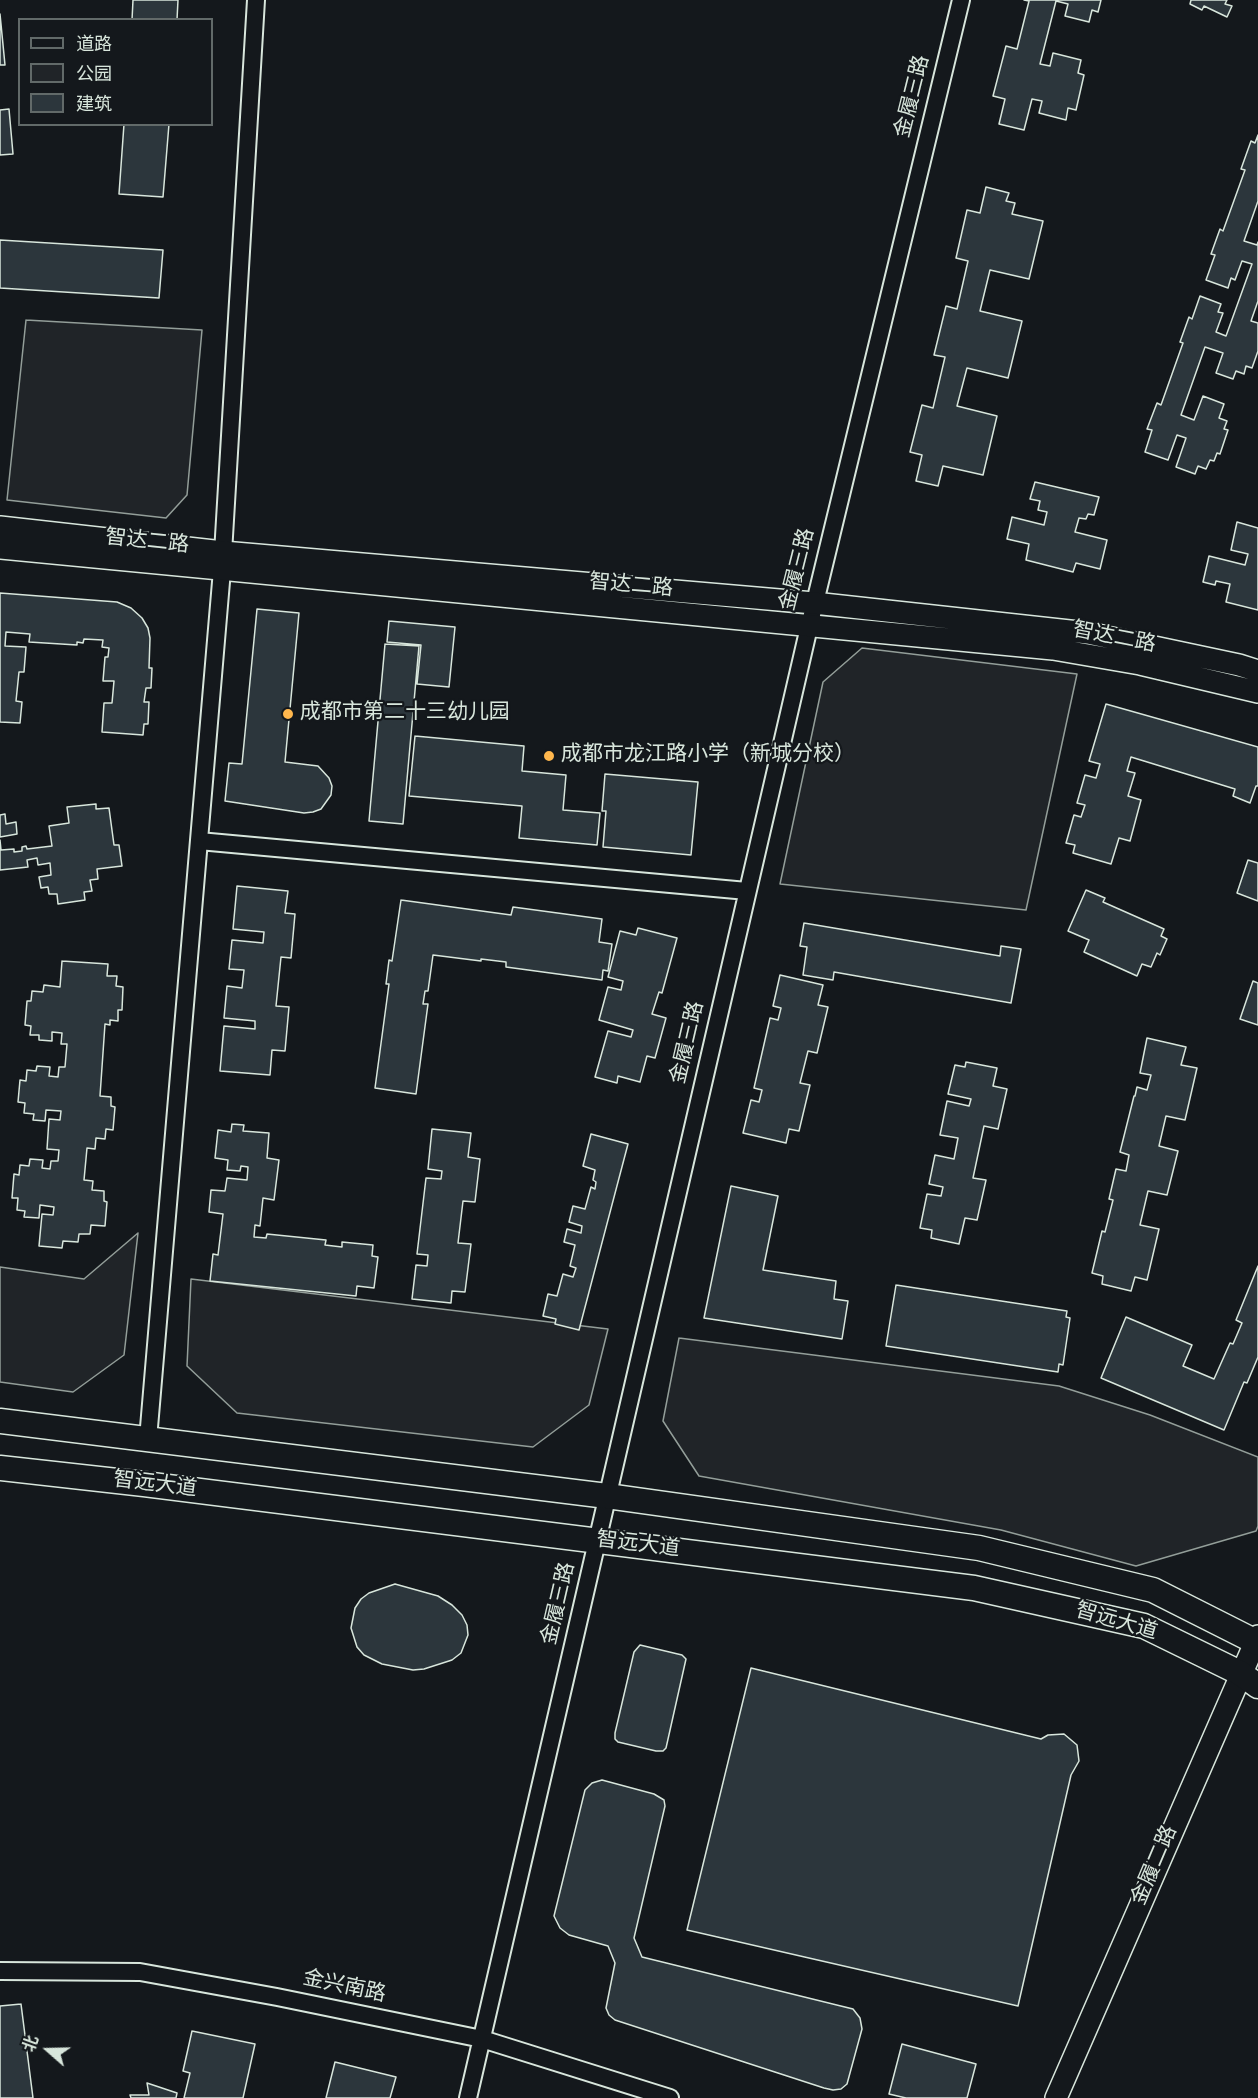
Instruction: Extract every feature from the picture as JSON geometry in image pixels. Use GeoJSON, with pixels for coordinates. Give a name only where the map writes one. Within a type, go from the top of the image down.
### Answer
{"type":"FeatureCollection","features":[{"type":"Feature","properties":{"kind":"main road","name":"智远大道"},"geometry":{"type":"LineString","coordinates":[[0,1420],[607,1496],[979,1548],[1153,1590],[1257,1640]]}},
{"type":"Feature","properties":{"kind":"main road","name":"智远大道"},"geometry":{"type":"LineString","coordinates":[[0,1468],[974,1588],[1144,1626],[1249,1679]]}},
{"type":"Feature","properties":{"kind":"street"},"geometry":{"type":"LineString","coordinates":[[148,1439],[223,561],[256,0]]}},
{"type":"Feature","properties":{"kind":"street","name":"金履三路"},"geometry":{"type":"LineString","coordinates":[[468,2098],[808,627],[961,0]]}},
{"type":"Feature","properties":{"kind":"street","name":"智达二路"},"geometry":{"type":"LineString","coordinates":[[0,527],[223,561],[808,627],[1053,649],[1140,664],[1258,692]]}},
{"type":"Feature","properties":{"kind":"street","name":"智达二路"},"geometry":{"type":"LineString","coordinates":[[0,548],[223,561],[814,603],[1088,633],[1258,670]]}},
{"type":"Feature","properties":{"kind":"street"},"geometry":{"type":"LineString","coordinates":[[199,841],[747,891]]}},
{"type":"Feature","properties":{"kind":"street","name":"金履二路"},"geometry":{"type":"LineString","coordinates":[[1056,2098],[1249,1679],[1257,1640]]}},
{"type":"Feature","properties":{"kind":"street","name":"金兴南路"},"geometry":{"type":"LineString","coordinates":[[0,1971],[140,1972],[277,1997],[482,2039],[670,2098]]}},
{"type":"Feature","properties":{"kind":"green space"},"geometry":{"type":"Polygon","coordinates":[[[26,320],[202,330],[187,495],[166,518],[7,500],[26,320]]]}},
{"type":"Feature","properties":{"kind":"green space"},"geometry":{"type":"Polygon","coordinates":[[[862,648],[1077,674],[1026,910],[780,884],[823,682],[862,648]]]}},
{"type":"Feature","properties":{"kind":"green space"},"geometry":{"type":"Polygon","coordinates":[[[138,1233],[124,1355],[73,1392],[0,1382],[0,1267],[84,1279],[138,1233]]]}},
{"type":"Feature","properties":{"kind":"green space"},"geometry":{"type":"Polygon","coordinates":[[[191,1279],[608,1329],[589,1405],[533,1447],[237,1413],[187,1366],[191,1279]]]}},
{"type":"Feature","properties":{"kind":"green space"},"geometry":{"type":"Polygon","coordinates":[[[679,1338],[1059,1386],[1150,1415],[1258,1457],[1258,1526],[1256,1531],[1136,1566],[1001,1530],[699,1476],[663,1421],[679,1338]]]}},
{"type":"Feature","properties":{"kind":"building"},"geometry":{"type":"Polygon","coordinates":[[[133,0],[178,0],[177,18],[132,18],[133,0]]]}},
{"type":"Feature","properties":{"kind":"building"},"geometry":{"type":"Polygon","coordinates":[[[1024,0],[1101,0],[1098,12],[1092,10],[1089,22],[1065,16],[1068,4],[1056,1],[1040,64],[1050,66],[1053,53],[1081,60],[1078,73],[1084,75],[1076,110],[1068,108],[1066,120],[1039,113],[1042,101],[1032,99],[1024,130],[999,124],[1005,99],[993,96],[1006,46],[1017,49],[1029,1],[1024,0]]]}},
{"type":"Feature","properties":{"kind":"building"},"geometry":{"type":"Polygon","coordinates":[[[1191,0],[1227,0],[1225,4],[1232,6],[1227,17],[1204,6],[1202,10],[1190,4],[1191,0]]]}},
{"type":"Feature","properties":{"kind":"building"},"geometry":{"type":"Polygon","coordinates":[[[0,14],[5,65],[0,65],[0,14]]]}},
{"type":"Feature","properties":{"kind":"building"},"geometry":{"type":"Polygon","coordinates":[[[9,109],[13,154],[0,155],[0,110],[9,109]]]}},
{"type":"Feature","properties":{"kind":"building"},"geometry":{"type":"Polygon","coordinates":[[[124,126],[169,126],[163,197],[119,194],[124,126]]]}},
{"type":"Feature","properties":{"kind":"building"},"geometry":{"type":"Polygon","coordinates":[[[1258,135],[1258,201],[1244,241],[1257,245],[1258,242],[1258,301],[1251,321],[1258,323],[1258,351],[1252,368],[1246,366],[1244,374],[1236,371],[1233,379],[1216,373],[1223,353],[1205,347],[1181,415],[1194,420],[1203,396],[1224,404],[1219,418],[1227,421],[1224,429],[1228,430],[1220,454],[1217,453],[1214,461],[1210,460],[1206,469],[1198,466],[1195,474],[1176,467],[1186,438],[1177,435],[1168,460],[1145,452],[1152,430],[1147,429],[1157,403],[1161,405],[1183,343],[1180,342],[1189,317],[1192,319],[1200,296],[1221,304],[1218,312],[1223,313],[1216,332],[1226,336],[1252,264],[1242,261],[1235,280],[1231,278],[1228,288],[1206,280],[1215,255],[1211,254],[1220,229],[1223,231],[1245,170],[1241,169],[1251,141],[1255,143],[1258,135]]]}},
{"type":"Feature","properties":{"kind":"building"},"geometry":{"type":"Polygon","coordinates":[[[986,187],[1009,193],[1006,201],[1015,203],[1012,214],[1043,221],[1029,279],[990,270],[980,311],[1022,321],[1008,378],[967,368],[957,406],[997,416],[983,475],[943,466],[938,486],[916,481],[922,455],[910,452],[922,405],[933,408],[945,357],[934,355],[946,306],[957,309],[968,261],[956,258],[967,210],[980,213],[986,187]]]}},
{"type":"Feature","properties":{"kind":"building"},"geometry":{"type":"Polygon","coordinates":[[[0,240],[163,250],[159,298],[0,288],[0,240]]]}},
{"type":"Feature","properties":{"kind":"building"},"geometry":{"type":"Polygon","coordinates":[[[1035,482],[1099,497],[1094,515],[1088,514],[1086,519],[1079,518],[1075,532],[1107,540],[1100,569],[1076,563],[1073,572],[1026,560],[1029,544],[1007,539],[1012,517],[1044,525],[1047,512],[1038,510],[1040,501],[1030,499],[1035,482]]]}},
{"type":"Feature","properties":{"kind":"building"},"geometry":{"type":"Polygon","coordinates":[[[1237,522],[1258,528],[1258,610],[1226,602],[1230,584],[1216,581],[1215,585],[1203,582],[1209,556],[1245,565],[1248,554],[1231,550],[1237,522]]]}},
{"type":"Feature","properties":{"kind":"building"},"geometry":{"type":"Polygon","coordinates":[[[0,593],[117,602],[131,608],[142,618],[148,628],[150,638],[149,668],[152,668],[151,688],[146,688],[144,702],[149,702],[148,724],[144,724],[143,735],[102,732],[104,703],[112,703],[114,681],[103,681],[105,657],[108,657],[109,648],[102,647],[103,640],[84,639],[83,643],[77,642],[77,645],[29,642],[30,634],[6,632],[5,646],[26,647],[24,672],[19,672],[16,701],[22,702],[20,723],[0,722],[0,593]]]}},
{"type":"Feature","properties":{"kind":"building"},"geometry":{"type":"Polygon","coordinates":[[[257,609],[299,613],[285,762],[318,766],[329,778],[332,786],[331,795],[321,809],[313,812],[304,813],[225,801],[229,763],[242,764],[257,609]]]}},
{"type":"Feature","properties":{"kind":"building"},"geometry":{"type":"Polygon","coordinates":[[[389,621],[455,627],[449,687],[417,684],[421,645],[387,642],[389,621]]]}},
{"type":"Feature","properties":{"kind":"building"},"geometry":{"type":"Polygon","coordinates":[[[385,644],[419,646],[403,824],[369,821],[385,644]]]}},
{"type":"Feature","properties":{"kind":"building"},"geometry":{"type":"Polygon","coordinates":[[[1106,704],[1258,747],[1258,786],[1256,786],[1250,803],[1233,796],[1235,789],[1131,757],[1127,771],[1135,773],[1128,796],[1141,800],[1130,841],[1119,838],[1111,864],[1073,853],[1075,845],[1066,843],[1074,815],[1081,817],[1085,805],[1077,803],[1085,775],[1096,778],[1100,764],[1089,761],[1106,704]]]}},
{"type":"Feature","properties":{"kind":"building"},"geometry":{"type":"Polygon","coordinates":[[[415,736],[524,746],[522,771],[566,775],[563,810],[600,813],[597,845],[519,838],[522,806],[409,796],[415,736]]]}},
{"type":"Feature","properties":{"kind":"building"},"geometry":{"type":"Polygon","coordinates":[[[605,774],[698,782],[691,855],[603,847],[606,811],[602,811],[605,774]]]}},
{"type":"Feature","properties":{"kind":"building"},"geometry":{"type":"Polygon","coordinates":[[[96,804],[96,809],[109,808],[114,845],[119,845],[122,866],[97,869],[98,879],[90,880],[92,891],[84,892],[85,900],[58,904],[57,894],[49,894],[48,887],[41,888],[39,877],[51,875],[50,863],[38,865],[37,858],[27,860],[28,867],[0,870],[0,840],[1,850],[14,849],[14,852],[22,851],[22,847],[26,846],[27,849],[52,846],[49,826],[69,823],[67,807],[96,804]]]}},
{"type":"Feature","properties":{"kind":"building"},"geometry":{"type":"Polygon","coordinates":[[[5,814],[6,824],[16,822],[17,834],[0,837],[0,815],[5,814]]]}},
{"type":"Feature","properties":{"kind":"building"},"geometry":{"type":"Polygon","coordinates":[[[1248,860],[1258,863],[1258,901],[1237,893],[1248,860]]]}},
{"type":"Feature","properties":{"kind":"building"},"geometry":{"type":"Polygon","coordinates":[[[237,886],[288,891],[285,913],[295,914],[291,958],[281,957],[276,1006],[289,1007],[285,1051],[272,1050],[270,1075],[220,1071],[224,1026],[255,1029],[255,1021],[224,1018],[227,986],[242,988],[244,970],[229,969],[232,940],[263,943],[264,932],[233,929],[237,886]]]}},
{"type":"Feature","properties":{"kind":"building"},"geometry":{"type":"Polygon","coordinates":[[[1086,890],[1105,898],[1103,902],[1164,929],[1161,936],[1167,939],[1160,955],[1157,953],[1151,967],[1142,964],[1137,976],[1084,952],[1089,940],[1068,931],[1086,890]]]}},
{"type":"Feature","properties":{"kind":"building"},"geometry":{"type":"Polygon","coordinates":[[[401,900],[511,915],[513,907],[602,919],[599,942],[612,944],[608,971],[603,970],[602,980],[506,967],[506,962],[433,955],[428,991],[425,991],[423,1004],[428,1004],[416,1094],[375,1088],[389,984],[386,984],[389,960],[392,961],[401,900]]]}},
{"type":"Feature","properties":{"kind":"building"},"geometry":{"type":"Polygon","coordinates":[[[804,923],[1000,956],[1001,946],[1021,949],[1011,1003],[834,972],[833,980],[803,975],[807,947],[800,946],[804,923]]]}},
{"type":"Feature","properties":{"kind":"building"},"geometry":{"type":"Polygon","coordinates":[[[638,928],[677,938],[662,993],[659,992],[652,1014],[666,1018],[655,1058],[647,1056],[640,1082],[618,1076],[617,1083],[595,1077],[608,1031],[631,1037],[633,1030],[599,1020],[608,987],[621,990],[623,981],[608,977],[620,931],[636,935],[638,928]]]}},
{"type":"Feature","properties":{"kind":"building"},"geometry":{"type":"Polygon","coordinates":[[[62,961],[108,964],[107,976],[117,976],[116,986],[123,987],[122,1010],[118,1010],[118,1021],[110,1020],[110,1025],[105,1024],[100,1096],[111,1097],[111,1106],[115,1107],[113,1130],[106,1129],[105,1139],[96,1138],[95,1149],[87,1148],[84,1180],[93,1181],[92,1190],[104,1191],[104,1201],[107,1202],[105,1226],[91,1225],[90,1234],[79,1234],[78,1242],[63,1241],[62,1248],[39,1246],[42,1214],[53,1215],[54,1207],[40,1205],[39,1218],[24,1217],[25,1211],[17,1210],[18,1198],[12,1198],[14,1174],[19,1175],[20,1165],[29,1166],[30,1159],[43,1160],[42,1168],[50,1169],[51,1161],[58,1161],[59,1150],[47,1149],[49,1119],[60,1120],[61,1111],[46,1110],[45,1121],[33,1120],[34,1114],[24,1113],[25,1103],[18,1102],[20,1080],[26,1081],[27,1070],[36,1071],[37,1066],[50,1067],[49,1076],[58,1077],[59,1067],[65,1067],[67,1044],[61,1044],[62,1033],[52,1032],[52,1041],[39,1040],[39,1035],[30,1035],[31,1026],[25,1025],[27,1001],[31,1001],[32,991],[43,992],[44,985],[60,987],[62,961]]]}},
{"type":"Feature","properties":{"kind":"building"},"geometry":{"type":"Polygon","coordinates":[[[780,975],[823,985],[818,1005],[828,1007],[817,1053],[808,1051],[800,1083],[810,1085],[799,1131],[789,1129],[786,1143],[743,1133],[751,1100],[759,1102],[762,1090],[754,1088],[770,1018],[778,1020],[781,1008],[773,1006],[780,975]]]}},
{"type":"Feature","properties":{"kind":"building"},"geometry":{"type":"Polygon","coordinates":[[[1253,981],[1258,983],[1258,1025],[1240,1019],[1253,981]]]}},
{"type":"Feature","properties":{"kind":"building"},"geometry":{"type":"Polygon","coordinates":[[[1147,1038],[1186,1047],[1181,1065],[1197,1068],[1185,1120],[1166,1116],[1159,1146],[1178,1151],[1167,1195],[1148,1191],[1140,1225],[1159,1229],[1147,1280],[1135,1277],[1131,1291],[1102,1284],[1103,1276],[1092,1273],[1102,1231],[1105,1232],[1113,1200],[1109,1199],[1116,1169],[1126,1171],[1129,1155],[1120,1152],[1134,1096],[1137,1087],[1147,1090],[1151,1075],[1140,1073],[1147,1038]]]}},
{"type":"Feature","properties":{"kind":"building"},"geometry":{"type":"Polygon","coordinates":[[[966,1062],[997,1068],[993,1086],[1007,1089],[998,1129],[984,1126],[973,1178],[986,1180],[977,1220],[965,1218],[959,1244],[931,1238],[932,1230],[920,1228],[927,1194],[941,1196],[943,1187],[929,1184],[935,1155],[954,1159],[958,1138],[940,1135],[947,1101],[969,1106],[971,1099],[948,1094],[955,1065],[965,1067],[966,1062]]]}},
{"type":"Feature","properties":{"kind":"building"},"geometry":{"type":"Polygon","coordinates":[[[232,1124],[244,1125],[243,1131],[269,1133],[267,1158],[279,1160],[274,1200],[263,1198],[260,1226],[255,1225],[254,1237],[266,1238],[267,1234],[326,1240],[325,1245],[342,1247],[342,1242],[373,1245],[372,1256],[378,1257],[374,1288],[357,1286],[356,1296],[210,1281],[213,1254],[218,1255],[223,1214],[209,1212],[211,1190],[225,1191],[227,1178],[247,1180],[248,1167],[241,1166],[240,1171],[227,1170],[228,1160],[215,1158],[218,1130],[231,1132],[232,1124]]]}},
{"type":"Feature","properties":{"kind":"building"},"geometry":{"type":"Polygon","coordinates":[[[432,1129],[471,1133],[468,1157],[480,1159],[475,1202],[463,1201],[458,1243],[471,1244],[465,1292],[452,1291],[451,1303],[412,1299],[416,1265],[427,1266],[428,1255],[417,1254],[426,1178],[441,1179],[442,1171],[428,1169],[432,1129]]]}},
{"type":"Feature","properties":{"kind":"building"},"geometry":{"type":"Polygon","coordinates":[[[591,1134],[628,1144],[579,1330],[555,1324],[556,1319],[543,1316],[548,1294],[557,1296],[563,1274],[573,1277],[576,1268],[570,1266],[575,1245],[564,1242],[567,1229],[581,1233],[582,1226],[569,1222],[573,1206],[585,1209],[591,1187],[595,1189],[596,1182],[593,1180],[595,1170],[583,1166],[591,1134]]]}},
{"type":"Feature","properties":{"kind":"building"},"geometry":{"type":"Polygon","coordinates":[[[731,1186],[778,1196],[763,1270],[836,1281],[834,1299],[848,1301],[842,1339],[704,1318],[731,1186]]]}},
{"type":"Feature","properties":{"kind":"building"},"geometry":{"type":"Polygon","coordinates":[[[1258,1266],[1258,1357],[1247,1383],[1244,1382],[1224,1430],[1101,1378],[1126,1317],[1192,1345],[1183,1366],[1214,1379],[1242,1323],[1236,1320],[1258,1266]]]}},
{"type":"Feature","properties":{"kind":"building"},"geometry":{"type":"Polygon","coordinates":[[[896,1285],[1067,1311],[1066,1317],[1070,1318],[1063,1365],[1059,1364],[1058,1372],[886,1346],[896,1285]]]}},
{"type":"Feature","properties":{"kind":"building"},"geometry":{"type":"Polygon","coordinates":[[[395,1584],[438,1596],[462,1615],[467,1625],[468,1635],[461,1653],[452,1660],[413,1670],[382,1664],[364,1655],[357,1647],[351,1628],[355,1608],[369,1593],[395,1584]]]}},
{"type":"Feature","properties":{"kind":"building"},"geometry":{"type":"Polygon","coordinates":[[[640,1645],[682,1655],[686,1659],[666,1748],[663,1751],[618,1742],[615,1739],[634,1652],[640,1645]]]}},
{"type":"Feature","properties":{"kind":"building"},"geometry":{"type":"Polygon","coordinates":[[[751,1668],[1041,1739],[1048,1735],[1064,1734],[1077,1745],[1079,1761],[1071,1775],[1018,2006],[687,1930],[751,1668]]]}},
{"type":"Feature","properties":{"kind":"building"},"geometry":{"type":"Polygon","coordinates":[[[602,1780],[654,1794],[664,1800],[665,1806],[634,1938],[642,1957],[853,2009],[860,2018],[862,2029],[847,2084],[841,2089],[824,2088],[615,2020],[609,2015],[606,2008],[615,1963],[608,1946],[569,1935],[560,1928],[554,1916],[585,1790],[592,1783],[602,1780]]]}},
{"type":"Feature","properties":{"kind":"building"},"geometry":{"type":"Polygon","coordinates":[[[21,2004],[33,2098],[0,2098],[0,2006],[21,2004]]]}},
{"type":"Feature","properties":{"kind":"building"},"geometry":{"type":"Polygon","coordinates":[[[192,2031],[255,2044],[243,2098],[184,2098],[190,2073],[183,2071],[192,2031]]]}},
{"type":"Feature","properties":{"kind":"building"},"geometry":{"type":"Polygon","coordinates":[[[902,2044],[976,2064],[967,2098],[906,2098],[889,2094],[902,2044]]]}},
{"type":"Feature","properties":{"kind":"building"},"geometry":{"type":"Polygon","coordinates":[[[335,2062],[396,2077],[390,2098],[326,2098],[335,2062]]]}},
{"type":"Feature","properties":{"kind":"building"},"geometry":{"type":"Polygon","coordinates":[[[147,2083],[177,2093],[176,2098],[131,2098],[130,2095],[149,2095],[147,2083]]]}},
{"type":"Feature","properties":{"kind":"place","name":"成都市第二十三幼儿园"},"geometry":{"type":"Point","coordinates":[288,714]}},
{"type":"Feature","properties":{"kind":"place","name":"成都市龙江路小学（新城分校）"},"geometry":{"type":"Point","coordinates":[549,756]}}]}
